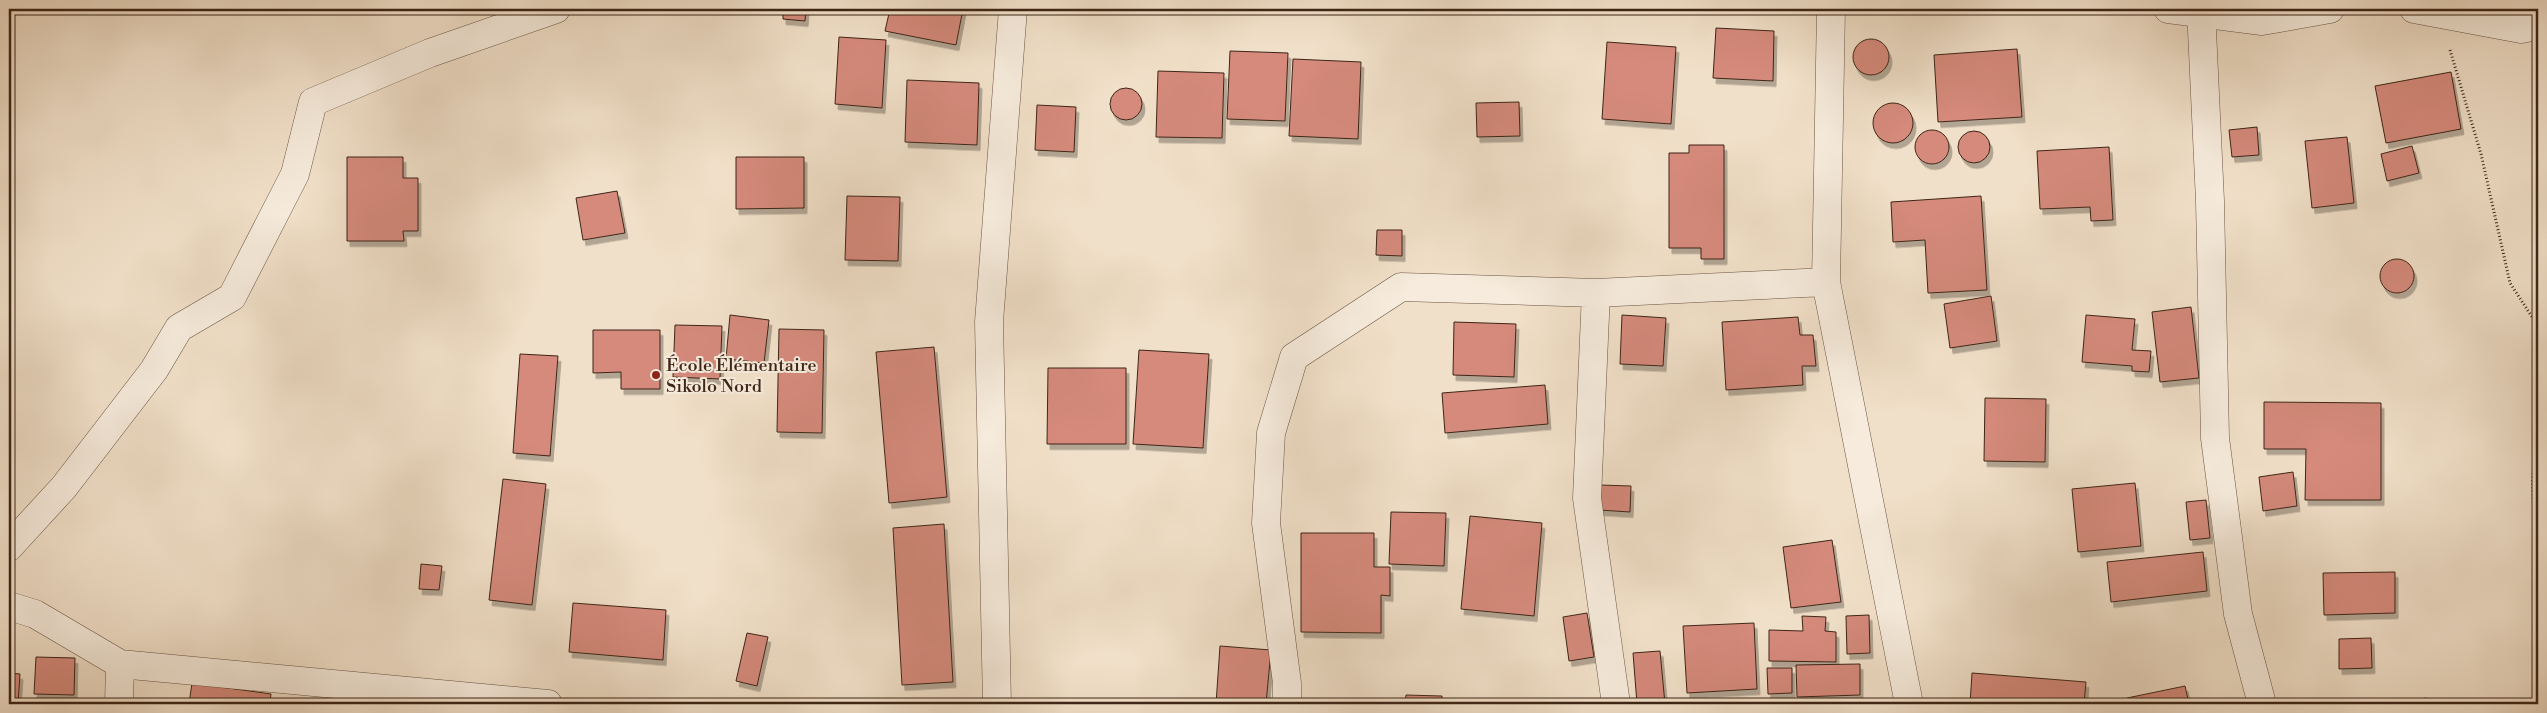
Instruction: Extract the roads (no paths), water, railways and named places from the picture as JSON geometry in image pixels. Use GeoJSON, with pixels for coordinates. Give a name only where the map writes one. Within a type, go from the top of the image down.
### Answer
{"type":"FeatureCollection","features":[{"type":"Feature","properties":{"kind":"street"},"geometry":{"type":"LineString","coordinates":[[9,547],[64,487],[154,370],[179,328],[232,297],[295,174],[313,102],[430,53],[556,9]]}},
{"type":"Feature","properties":{"kind":"street"},"geometry":{"type":"LineString","coordinates":[[997,704],[989,322],[1013,9]]}},
{"type":"Feature","properties":{"kind":"street"},"geometry":{"type":"LineString","coordinates":[[1831,9],[1826,282],[1909,704]]}},
{"type":"Feature","properties":{"kind":"street"},"geometry":{"type":"LineString","coordinates":[[2168,9],[2202,11],[2262,21],[2330,9]]}},
{"type":"Feature","properties":{"kind":"street"},"geometry":{"type":"LineString","coordinates":[[2202,11],[2215,438],[2238,614],[2262,704]]}},
{"type":"Feature","properties":{"kind":"street"},"geometry":{"type":"LineString","coordinates":[[2427,11],[2521,29],[2538,26]]}},
{"type":"Feature","properties":{"kind":"street"},"geometry":{"type":"LineString","coordinates":[[1287,704],[1287,683],[1266,523],[1271,433],[1294,357],[1401,287],[1596,293],[1826,282]]}},
{"type":"Feature","properties":{"kind":"street"},"geometry":{"type":"LineString","coordinates":[[1596,293],[1587,498],[1616,704]]}},
{"type":"Feature","properties":{"kind":"street"},"geometry":{"type":"LineString","coordinates":[[9,606],[34,614],[120,664],[548,704]]}},
{"type":"Feature","properties":{"kind":"street"},"geometry":{"type":"LineString","coordinates":[[119,704],[120,664]]}},
{"type":"Feature","properties":{"kind":"place","name":"École Élémentaire Sikolo Nord"},"geometry":{"type":"Point","coordinates":[656,375]}}]}
